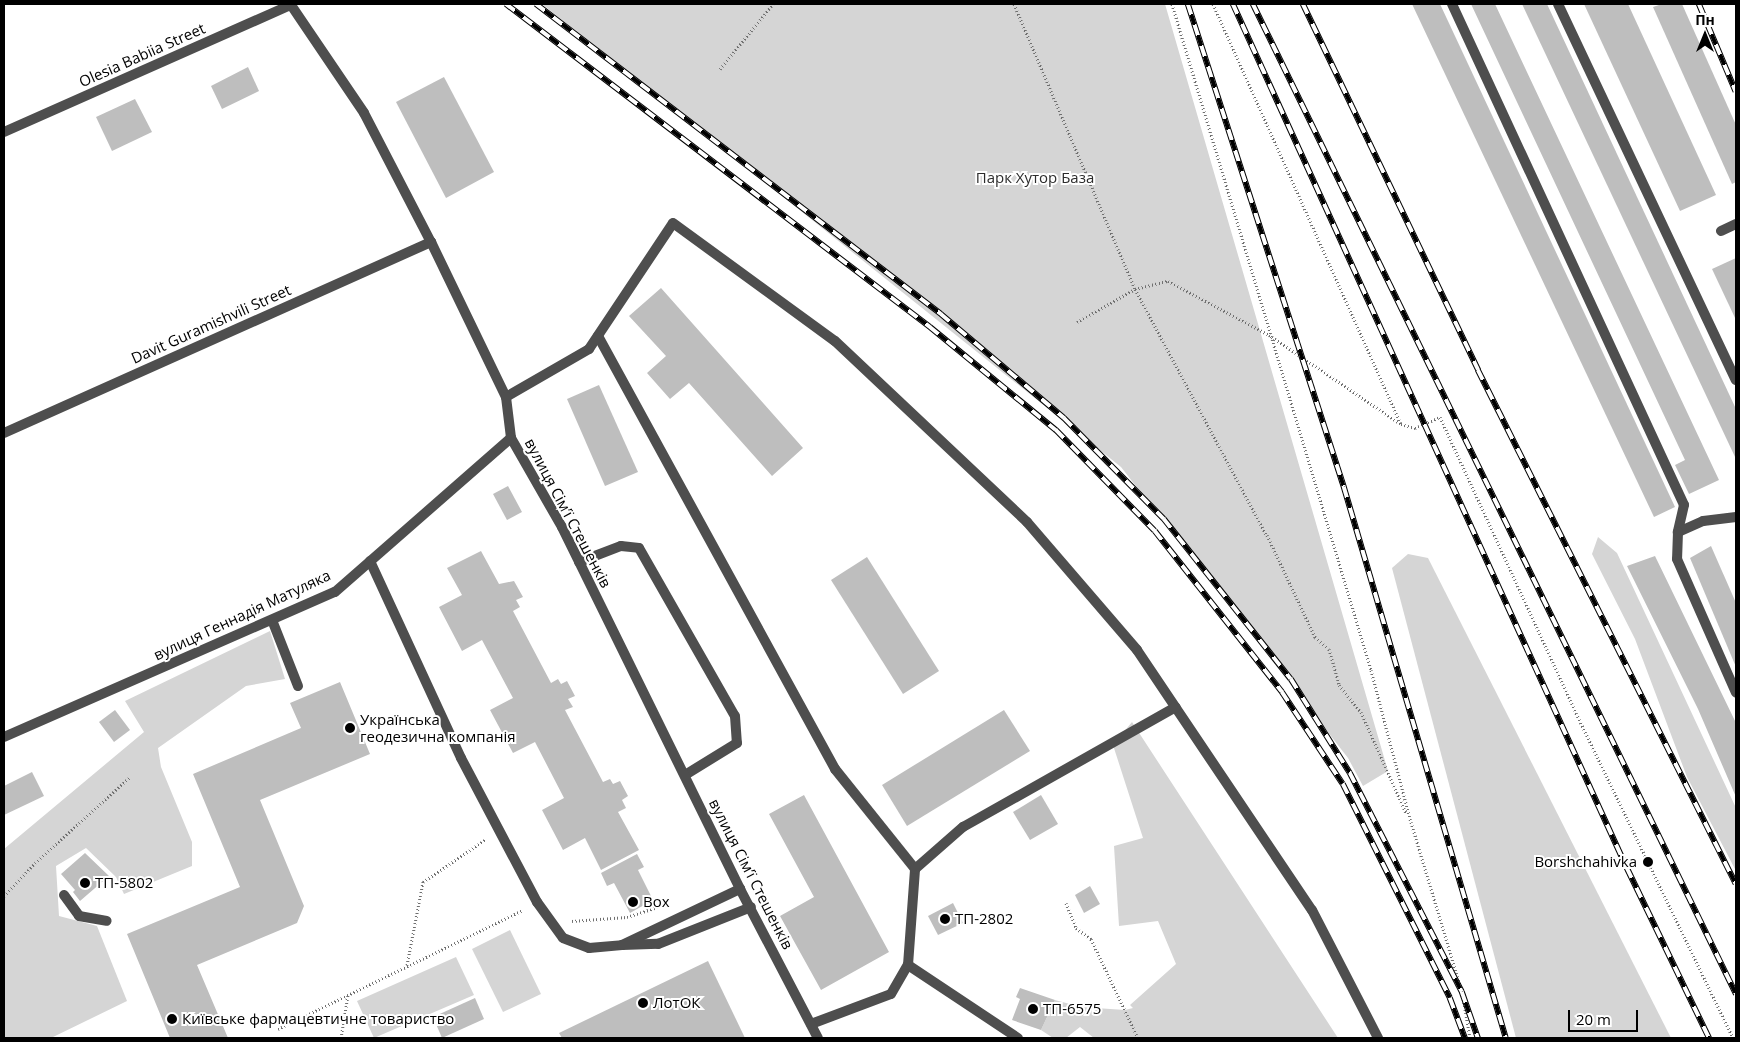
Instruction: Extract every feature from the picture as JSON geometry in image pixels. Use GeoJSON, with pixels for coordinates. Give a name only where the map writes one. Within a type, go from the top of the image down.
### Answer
{"type":"FeatureCollection","features":[{"type":"Feature","properties":{"kind":"street"},"geometry":{"type":"LineString","coordinates":[[1452,4],[1684,505],[1678,532],[1677,559],[1736,693]]}},
{"type":"Feature","properties":{"kind":"street"},"geometry":{"type":"LineString","coordinates":[[1558,4],[1736,380]]}},
{"type":"Feature","properties":{"kind":"street","name":"Olesia Babiia Street"},"geometry":{"type":"LineString","coordinates":[[4,132],[292,5]]}},
{"type":"Feature","properties":{"kind":"street","name":"вулиця Сімʼї Стешенків"},"geometry":{"type":"LineString","coordinates":[[292,5],[364,113],[431,242],[506,397],[511,438],[579,562],[740,888],[818,1038]]}},
{"type":"Feature","properties":{"kind":"street"},"geometry":{"type":"LineString","coordinates":[[506,397],[589,349],[672,224],[835,341],[1027,522],[1137,650],[1312,910],[1378,1038]]}},
{"type":"Feature","properties":{"kind":"street"},"geometry":{"type":"LineString","coordinates":[[1721,231],[1736,224]]}},
{"type":"Feature","properties":{"kind":"street","name":"Davit Guramishvili Street"},"geometry":{"type":"LineString","coordinates":[[4,433],[431,242]]}},
{"type":"Feature","properties":{"kind":"street"},"geometry":{"type":"LineString","coordinates":[[598,336],[835,769],[915,869],[908,965],[891,994],[811,1024]]}},
{"type":"Feature","properties":{"kind":"street","name":"вулиця Геннадія Матуляка"},"geometry":{"type":"LineString","coordinates":[[4,738],[335,592],[511,438]]}},
{"type":"Feature","properties":{"kind":"street"},"geometry":{"type":"LineString","coordinates":[[1678,532],[1703,521],[1736,517]]}},
{"type":"Feature","properties":{"kind":"street"},"geometry":{"type":"LineString","coordinates":[[579,562],[621,546],[639,548],[735,716],[736,743],[685,775]]}},
{"type":"Feature","properties":{"kind":"street"},"geometry":{"type":"LineString","coordinates":[[370,561],[461,758],[537,902],[563,938],[589,948],[658,944],[751,907]]}},
{"type":"Feature","properties":{"kind":"street"},"geometry":{"type":"LineString","coordinates":[[272,620],[298,686]]}},
{"type":"Feature","properties":{"kind":"street"},"geometry":{"type":"LineString","coordinates":[[915,869],[963,827],[1176,707]]}},
{"type":"Feature","properties":{"kind":"street"},"geometry":{"type":"LineString","coordinates":[[622,945],[740,888]]}},
{"type":"Feature","properties":{"kind":"street"},"geometry":{"type":"LineString","coordinates":[[64,895],[79,916],[107,921]]}},
{"type":"Feature","properties":{"kind":"street"},"geometry":{"type":"LineString","coordinates":[[908,965],[1018,1038]]}},
{"type":"Feature","properties":{"kind":"path"},"geometry":{"type":"LineString","coordinates":[[720,69],[773,4]]}},
{"type":"Feature","properties":{"kind":"path"},"geometry":{"type":"LineString","coordinates":[[1014,4],[1135,289],[1267,536]]}},
{"type":"Feature","properties":{"kind":"path"},"geometry":{"type":"LineString","coordinates":[[1172,4],[1269,335],[1366,652],[1411,822],[1462,992],[1470,1038]]}},
{"type":"Feature","properties":{"kind":"path"},"geometry":{"type":"LineString","coordinates":[[1213,4],[1401,424]]}},
{"type":"Feature","properties":{"kind":"path"},"geometry":{"type":"LineString","coordinates":[[1077,322],[1135,289],[1168,281],[1269,335],[1401,424],[1415,428],[1440,417],[1576,713],[1733,1038]]}},
{"type":"Feature","properties":{"kind":"path"},"geometry":{"type":"LineString","coordinates":[[1262,525],[1315,637],[1329,648],[1339,684],[1361,712],[1411,822]]}},
{"type":"Feature","properties":{"kind":"path"},"geometry":{"type":"LineString","coordinates":[[4,896],[35,863],[130,778]]}},
{"type":"Feature","properties":{"kind":"path"},"geometry":{"type":"LineString","coordinates":[[407,966],[422,882],[499,830]]}},
{"type":"Feature","properties":{"kind":"path"},"geometry":{"type":"LineString","coordinates":[[278,1029],[537,902]]}},
{"type":"Feature","properties":{"kind":"path"},"geometry":{"type":"LineString","coordinates":[[1066,903],[1076,928],[1091,939],[1138,1038]]}},
{"type":"Feature","properties":{"kind":"path"},"geometry":{"type":"LineString","coordinates":[[568,922],[627,917],[664,905]]}},
{"type":"Feature","properties":{"kind":"path"},"geometry":{"type":"LineString","coordinates":[[341,1038],[348,995]]}},
{"type":"Feature","properties":{"kind":"green space","name":"Парк Хутор База"},"geometry":{"type":"Polygon","coordinates":[[[542,4],[1165,4],[1388,771],[1363,786],[1348,758],[1121,467],[542,4]]]}},
{"type":"Feature","properties":{"kind":"green space"},"geometry":{"type":"Polygon","coordinates":[[[1598,537],[1617,553],[1736,808],[1736,871],[1687,777],[1635,639],[1592,554],[1598,537]]]}},
{"type":"Feature","properties":{"kind":"green space"},"geometry":{"type":"Polygon","coordinates":[[[1408,554],[1428,558],[1671,1038],[1516,1038],[1392,568],[1408,554]]]}},
{"type":"Feature","properties":{"kind":"green space"},"geometry":{"type":"Polygon","coordinates":[[[270,631],[285,679],[246,686],[158,748],[161,767],[192,842],[192,866],[124,894],[116,877],[86,848],[56,866],[59,916],[97,926],[127,1001],[51,1038],[4,1038],[4,849],[144,732],[125,701],[270,631]]]}},
{"type":"Feature","properties":{"kind":"green space"},"geometry":{"type":"Polygon","coordinates":[[[1132,722],[1338,1038],[1094,1038],[1080,1027],[1066,1038],[1053,1038],[1041,1030],[1055,1000],[1081,1007],[1125,1010],[1133,1008],[1130,1005],[1176,964],[1158,921],[1119,926],[1114,846],[1143,838],[1113,745],[1132,722]]]}},
{"type":"Feature","properties":{"kind":"green space"},"geometry":{"type":"Polygon","coordinates":[[[510,930],[541,994],[503,1012],[472,949],[510,930]]]}},
{"type":"Feature","properties":{"kind":"green space"},"geometry":{"type":"Polygon","coordinates":[[[456,957],[474,995],[374,1038],[357,1001],[456,957]]]}},
{"type":"Feature","properties":{"kind":"building"},"geometry":{"type":"Polygon","coordinates":[[[1412,4],[1440,4],[1675,507],[1654,517],[1412,4]]]}},
{"type":"Feature","properties":{"kind":"building"},"geometry":{"type":"Polygon","coordinates":[[[1471,4],[1495,4],[1719,480],[1689,494],[1675,465],[1685,460],[1471,4]]]}},
{"type":"Feature","properties":{"kind":"building"},"geometry":{"type":"Polygon","coordinates":[[[1522,4],[1547,4],[1736,409],[1736,459],[1522,4]]]}},
{"type":"Feature","properties":{"kind":"building"},"geometry":{"type":"Polygon","coordinates":[[[1584,4],[1628,4],[1716,195],[1680,211],[1584,4]]]}},
{"type":"Feature","properties":{"kind":"building"},"geometry":{"type":"Polygon","coordinates":[[[1662,4],[1682,4],[1736,125],[1736,182],[1732,184],[1653,7],[1662,4]]]}},
{"type":"Feature","properties":{"kind":"building"},"geometry":{"type":"Polygon","coordinates":[[[248,67],[259,91],[222,109],[211,86],[248,67]]]}},
{"type":"Feature","properties":{"kind":"building"},"geometry":{"type":"Polygon","coordinates":[[[444,77],[494,172],[446,198],[396,102],[444,77]]]}},
{"type":"Feature","properties":{"kind":"building"},"geometry":{"type":"Polygon","coordinates":[[[135,99],[152,132],[112,151],[96,117],[135,99]]]}},
{"type":"Feature","properties":{"kind":"building"},"geometry":{"type":"Polygon","coordinates":[[[1736,258],[1736,320],[1712,269],[1736,258]]]}},
{"type":"Feature","properties":{"kind":"building"},"geometry":{"type":"Polygon","coordinates":[[[661,288],[803,448],[772,476],[689,383],[670,399],[647,373],[666,356],[629,316],[661,288]]]}},
{"type":"Feature","properties":{"kind":"building"},"geometry":{"type":"Polygon","coordinates":[[[599,385],[638,472],[605,486],[567,399],[599,385]]]}},
{"type":"Feature","properties":{"kind":"building"},"geometry":{"type":"Polygon","coordinates":[[[508,486],[522,512],[507,520],[493,494],[508,486]]]}},
{"type":"Feature","properties":{"kind":"building"},"geometry":{"type":"Polygon","coordinates":[[[1711,546],[1736,603],[1736,667],[1690,558],[1711,546]]]}},
{"type":"Feature","properties":{"kind":"building"},"geometry":{"type":"Polygon","coordinates":[[[481,551],[499,584],[514,581],[523,597],[516,600],[520,607],[513,611],[551,683],[558,679],[561,684],[567,681],[575,696],[568,699],[573,707],[565,710],[603,782],[610,779],[613,784],[620,781],[628,796],[622,800],[626,808],[618,812],[639,850],[601,870],[585,838],[563,850],[542,810],[564,798],[535,742],[513,753],[490,710],[513,698],[482,640],[462,651],[439,607],[462,595],[447,568],[481,551]]]}},
{"type":"Feature","properties":{"kind":"building"},"geometry":{"type":"Polygon","coordinates":[[[1655,556],[1736,723],[1736,797],[1698,709],[1627,566],[1655,556]]]}},
{"type":"Feature","properties":{"kind":"building"},"geometry":{"type":"Polygon","coordinates":[[[867,557],[939,671],[903,694],[831,580],[867,557]]]}},
{"type":"Feature","properties":{"kind":"building"},"geometry":{"type":"Polygon","coordinates":[[[340,682],[370,754],[260,800],[304,906],[297,923],[197,965],[228,1038],[170,1038],[127,934],[240,887],[193,774],[301,728],[290,703],[340,682]]]}},
{"type":"Feature","properties":{"kind":"building"},"geometry":{"type":"Polygon","coordinates":[[[115,710],[130,730],[114,742],[99,722],[115,710]]]}},
{"type":"Feature","properties":{"kind":"building"},"geometry":{"type":"Polygon","coordinates":[[[1004,710],[1030,751],[907,826],[882,785],[1004,710]]]}},
{"type":"Feature","properties":{"kind":"building"},"geometry":{"type":"Polygon","coordinates":[[[32,772],[44,796],[4,815],[4,786],[32,772]]]}},
{"type":"Feature","properties":{"kind":"building"},"geometry":{"type":"Polygon","coordinates":[[[804,795],[889,952],[821,990],[780,916],[814,897],[769,814],[804,795]]]}},
{"type":"Feature","properties":{"kind":"building"},"geometry":{"type":"Polygon","coordinates":[[[1041,795],[1058,824],[1030,840],[1013,812],[1041,795]]]}},
{"type":"Feature","properties":{"kind":"building","name":"ТП-5802"},"geometry":{"type":"Polygon","coordinates":[[[85,853],[109,876],[80,901],[73,892],[75,890],[61,874],[85,853]]]}},
{"type":"Feature","properties":{"kind":"building"},"geometry":{"type":"Polygon","coordinates":[[[637,854],[644,867],[638,870],[653,900],[630,913],[614,883],[607,886],[601,873],[637,854]]]}},
{"type":"Feature","properties":{"kind":"building"},"geometry":{"type":"Polygon","coordinates":[[[1090,886],[1100,904],[1084,913],[1075,895],[1090,886]]]}},
{"type":"Feature","properties":{"kind":"building","name":"ТП-2802"},"geometry":{"type":"Polygon","coordinates":[[[953,903],[963,923],[938,935],[928,916],[953,903]]]}},
{"type":"Feature","properties":{"kind":"building"},"geometry":{"type":"Polygon","coordinates":[[[708,961],[745,1038],[562,1038],[559,1033],[708,961]]]}},
{"type":"Feature","properties":{"kind":"building","name":"ТП-6575"},"geometry":{"type":"Polygon","coordinates":[[[1020,988],[1055,1000],[1041,1030],[1012,1020],[1020,999],[1016,997],[1020,988]]]}},
{"type":"Feature","properties":{"kind":"building"},"geometry":{"type":"Polygon","coordinates":[[[475,998],[484,1019],[442,1038],[433,1017],[475,998]]]}},
{"type":"Feature","properties":{"kind":"railway"},"geometry":{"type":"LineString","coordinates":[[506,4],[930,327],[1056,430],[1155,531],[1282,692],[1343,784],[1450,998],[1465,1038]]}},
{"type":"Feature","properties":{"kind":"railway"},"geometry":{"type":"LineString","coordinates":[[536,4],[941,314],[1064,418],[1164,519],[1291,679],[1350,773],[1462,992],[1478,1038]]}},
{"type":"Feature","properties":{"kind":"railway"},"geometry":{"type":"LineString","coordinates":[[1188,4],[1344,487],[1506,1038]]}},
{"type":"Feature","properties":{"kind":"railway"},"geometry":{"type":"LineString","coordinates":[[1233,4],[1627,868],[1709,1038]]}},
{"type":"Feature","properties":{"kind":"railway"},"geometry":{"type":"LineString","coordinates":[[1253,4],[1736,994]]}},
{"type":"Feature","properties":{"kind":"railway"},"geometry":{"type":"LineString","coordinates":[[1303,4],[1478,370],[1736,884]]}},
{"type":"Feature","properties":{"kind":"railway"},"geometry":{"type":"LineString","coordinates":[[1699,4],[1736,92]]}},
{"type":"Feature","properties":{"kind":"place","name":"Українська геодезична компанія"},"geometry":{"type":"Point","coordinates":[350,728]}},
{"type":"Feature","properties":{"kind":"place","name":"Borshchahivka"},"geometry":{"type":"Point","coordinates":[1648,862]}},
{"type":"Feature","properties":{"kind":"place","name":"ТП-5802"},"geometry":{"type":"Point","coordinates":[85,883]}},
{"type":"Feature","properties":{"kind":"place","name":"Box"},"geometry":{"type":"Point","coordinates":[633,902]}},
{"type":"Feature","properties":{"kind":"place","name":"ТП-2802"},"geometry":{"type":"Point","coordinates":[945,919]}},
{"type":"Feature","properties":{"kind":"place","name":"ЛотОК"},"geometry":{"type":"Point","coordinates":[643,1003]}},
{"type":"Feature","properties":{"kind":"place","name":"ТП-6575"},"geometry":{"type":"Point","coordinates":[1033,1009]}},
{"type":"Feature","properties":{"kind":"place","name":"Київське фармацевтичне товариство"},"geometry":{"type":"Point","coordinates":[172,1019]}}]}
